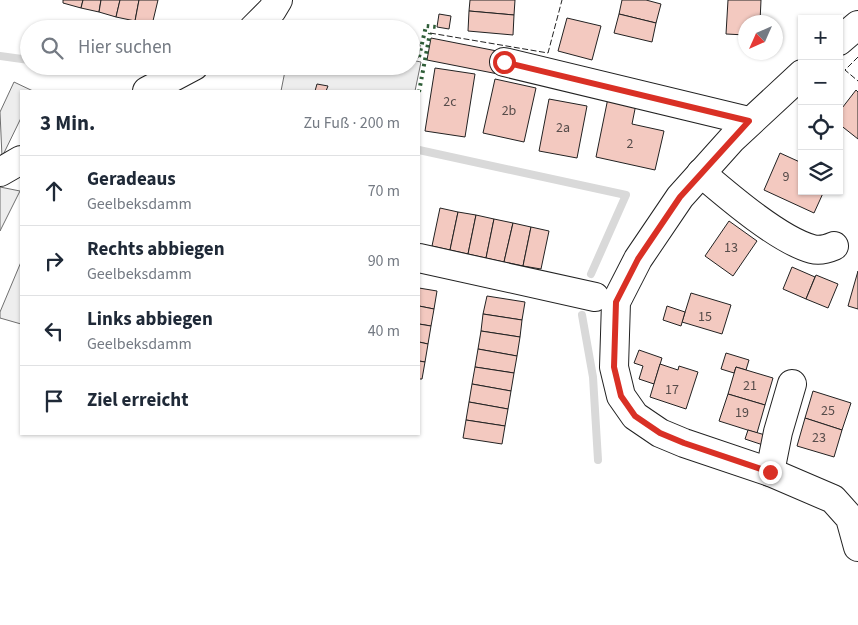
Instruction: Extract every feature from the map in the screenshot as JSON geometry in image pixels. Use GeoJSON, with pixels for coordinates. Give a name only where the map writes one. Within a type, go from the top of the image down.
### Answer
{"type":"FeatureCollection","features":[{"type":"Feature","properties":{"kind":"street"},"geometry":{"type":"LineString","coordinates":[[262,20],[272,10],[278,0]]}},
{"type":"Feature","properties":{"kind":"street"},"geometry":{"type":"LineString","coordinates":[[843,38],[858,25]]}},
{"type":"Feature","properties":{"kind":"street"},"geometry":{"type":"LineString","coordinates":[[504,62],[749,121]]}},
{"type":"Feature","properties":{"kind":"street"},"geometry":{"type":"LineString","coordinates":[[149,90],[177,75]]}},
{"type":"Feature","properties":{"kind":"street"},"geometry":{"type":"LineString","coordinates":[[798,78],[749,121],[680,197],[638,259],[616,302],[614,367],[621,396],[635,416],[660,433],[770,472],[833,499],[850,518],[858,547]]}},
{"type":"Feature","properties":{"kind":"street"},"geometry":{"type":"LineString","coordinates":[[0,172],[20,161]]}},
{"type":"Feature","properties":{"kind":"street"},"geometry":{"type":"LineString","coordinates":[[701,174],[740,205],[794,242],[813,250],[825,250],[834,246]]}},
{"type":"Feature","properties":{"kind":"street"},"geometry":{"type":"LineString","coordinates":[[420,258],[595,297]]}},
{"type":"Feature","properties":{"kind":"street"},"geometry":{"type":"LineString","coordinates":[[770,472],[778,432],[792,384]]}},
{"type":"Feature","properties":{"kind":"shaded area"},"geometry":{"type":"Polygon","coordinates":[[[284,75],[418,75],[415,90],[281,90],[284,75]]]}},
{"type":"Feature","properties":{"kind":"shaded area"},"geometry":{"type":"Polygon","coordinates":[[[14,82],[31,90],[20,90],[20,120],[2,157],[0,112],[14,82]]]}},
{"type":"Feature","properties":{"kind":"shaded area"},"geometry":{"type":"Polygon","coordinates":[[[0,187],[20,191],[0,231],[0,187]]]}},
{"type":"Feature","properties":{"kind":"shaded area"},"geometry":{"type":"Polygon","coordinates":[[[20,264],[20,324],[0,318],[0,312],[20,264]]]}},
{"type":"Feature","properties":{"kind":"building"},"geometry":{"type":"Polygon","coordinates":[[[63,0],[83,0],[81,8],[63,3],[63,0]]]}},
{"type":"Feature","properties":{"kind":"building"},"geometry":{"type":"Polygon","coordinates":[[[83,0],[101,0],[99,12],[81,8],[83,0]]]}},
{"type":"Feature","properties":{"kind":"building"},"geometry":{"type":"Polygon","coordinates":[[[101,0],[120,0],[116,17],[99,12],[101,0]]]}},
{"type":"Feature","properties":{"kind":"building"},"geometry":{"type":"Polygon","coordinates":[[[120,0],[139,0],[135,20],[116,17],[120,0]]]}},
{"type":"Feature","properties":{"kind":"building"},"geometry":{"type":"Polygon","coordinates":[[[139,0],[158,0],[153,20],[135,20],[139,0]]]}},
{"type":"Feature","properties":{"kind":"building"},"geometry":{"type":"Polygon","coordinates":[[[470,0],[515,0],[514,15],[469,11],[470,0]]]}},
{"type":"Feature","properties":{"kind":"building"},"geometry":{"type":"Polygon","coordinates":[[[622,0],[646,0],[661,4],[656,23],[619,14],[622,0]]]}},
{"type":"Feature","properties":{"kind":"building"},"geometry":{"type":"Polygon","coordinates":[[[728,0],[761,0],[760,15],[738,15],[738,35],[726,34],[728,0]]]}},
{"type":"Feature","properties":{"kind":"building"},"geometry":{"type":"Polygon","coordinates":[[[469,11],[514,15],[513,35],[468,31],[469,11]]]}},
{"type":"Feature","properties":{"kind":"building"},"geometry":{"type":"Polygon","coordinates":[[[439,14],[451,16],[449,29],[437,27],[439,14]]]}},
{"type":"Feature","properties":{"kind":"building"},"geometry":{"type":"Polygon","coordinates":[[[619,14],[656,23],[652,42],[614,33],[619,14]]]}},
{"type":"Feature","properties":{"kind":"building"},"geometry":{"type":"Polygon","coordinates":[[[567,18],[601,26],[592,60],[558,51],[567,18]]]}},
{"type":"Feature","properties":{"kind":"building"},"geometry":{"type":"Polygon","coordinates":[[[431,38],[502,52],[498,74],[427,60],[431,38]]]}},
{"type":"Feature","properties":{"kind":"building"},"geometry":{"type":"Polygon","coordinates":[[[435,68],[475,74],[465,137],[425,131],[435,68]]]}},
{"type":"Feature","properties":{"kind":"building"},"geometry":{"type":"Polygon","coordinates":[[[495,79],[536,88],[524,142],[483,133],[495,79]]]}},
{"type":"Feature","properties":{"kind":"building"},"geometry":{"type":"Polygon","coordinates":[[[317,84],[328,86],[326,90],[315,90],[317,84]]]}},
{"type":"Feature","properties":{"kind":"building"},"geometry":{"type":"Polygon","coordinates":[[[856,90],[858,92],[858,139],[843,127],[843,107],[856,90]]]}},
{"type":"Feature","properties":{"kind":"building"},"geometry":{"type":"Polygon","coordinates":[[[608,98],[636,104],[632,124],[664,131],[655,170],[596,157],[608,98]]]}},
{"type":"Feature","properties":{"kind":"building"},"geometry":{"type":"Polygon","coordinates":[[[549,99],[587,106],[577,158],[539,151],[549,99]]]}},
{"type":"Feature","properties":{"kind":"building"},"geometry":{"type":"Polygon","coordinates":[[[780,153],[798,161],[798,195],[822,195],[814,213],[764,190],[780,153]]]}},
{"type":"Feature","properties":{"kind":"building"},"geometry":{"type":"Polygon","coordinates":[[[440,208],[458,212],[450,250],[432,246],[440,208]]]}},
{"type":"Feature","properties":{"kind":"building"},"geometry":{"type":"Polygon","coordinates":[[[458,212],[476,215],[468,254],[450,250],[458,212]]]}},
{"type":"Feature","properties":{"kind":"building"},"geometry":{"type":"Polygon","coordinates":[[[476,215],[494,219],[486,258],[468,254],[476,215]]]}},
{"type":"Feature","properties":{"kind":"building"},"geometry":{"type":"Polygon","coordinates":[[[494,219],[513,223],[504,262],[486,258],[494,219]]]}},
{"type":"Feature","properties":{"kind":"building"},"geometry":{"type":"Polygon","coordinates":[[[729,221],[757,241],[733,276],[705,256],[729,221]]]}},
{"type":"Feature","properties":{"kind":"building"},"geometry":{"type":"Polygon","coordinates":[[[513,223],[531,227],[523,266],[504,262],[513,223]]]}},
{"type":"Feature","properties":{"kind":"building"},"geometry":{"type":"Polygon","coordinates":[[[531,227],[549,231],[541,269],[523,266],[531,227]]]}},
{"type":"Feature","properties":{"kind":"building"},"geometry":{"type":"Polygon","coordinates":[[[792,267],[815,277],[806,299],[783,289],[792,267]]]}},
{"type":"Feature","properties":{"kind":"building"},"geometry":{"type":"Polygon","coordinates":[[[858,271],[858,309],[848,306],[858,271]]]}},
{"type":"Feature","properties":{"kind":"building"},"geometry":{"type":"Polygon","coordinates":[[[816,275],[838,284],[828,308],[806,299],[816,275]]]}},
{"type":"Feature","properties":{"kind":"building"},"geometry":{"type":"Polygon","coordinates":[[[420,288],[437,291],[434,309],[420,306],[420,288]]]}},
{"type":"Feature","properties":{"kind":"building"},"geometry":{"type":"Polygon","coordinates":[[[691,293],[731,305],[722,334],[682,322],[691,293]]]}},
{"type":"Feature","properties":{"kind":"building"},"geometry":{"type":"Polygon","coordinates":[[[487,296],[525,302],[522,320],[483,314],[487,296]]]}},
{"type":"Feature","properties":{"kind":"building"},"geometry":{"type":"Polygon","coordinates":[[[420,306],[434,309],[431,326],[420,324],[420,306]]]}},
{"type":"Feature","properties":{"kind":"building"},"geometry":{"type":"Polygon","coordinates":[[[667,306],[685,312],[681,326],[663,320],[667,306]]]}},
{"type":"Feature","properties":{"kind":"building"},"geometry":{"type":"Polygon","coordinates":[[[483,314],[522,320],[520,337],[481,331],[483,314]]]}},
{"type":"Feature","properties":{"kind":"building"},"geometry":{"type":"Polygon","coordinates":[[[420,324],[431,326],[428,344],[420,342],[420,324]]]}},
{"type":"Feature","properties":{"kind":"building"},"geometry":{"type":"Polygon","coordinates":[[[481,331],[520,337],[517,356],[478,349],[481,331]]]}},
{"type":"Feature","properties":{"kind":"building"},"geometry":{"type":"Polygon","coordinates":[[[420,342],[428,344],[425,362],[420,361],[420,342]]]}},
{"type":"Feature","properties":{"kind":"building"},"geometry":{"type":"Polygon","coordinates":[[[478,349],[517,356],[514,373],[475,367],[478,349]]]}},
{"type":"Feature","properties":{"kind":"building"},"geometry":{"type":"Polygon","coordinates":[[[639,350],[662,358],[654,384],[639,379],[643,366],[634,363],[639,350]]]}},
{"type":"Feature","properties":{"kind":"building"},"geometry":{"type":"Polygon","coordinates":[[[726,353],[749,360],[746,370],[736,367],[734,373],[721,369],[726,353]]]}},
{"type":"Feature","properties":{"kind":"building"},"geometry":{"type":"Polygon","coordinates":[[[420,361],[425,362],[422,379],[420,379],[420,361]]]}},
{"type":"Feature","properties":{"kind":"building"},"geometry":{"type":"Polygon","coordinates":[[[660,364],[678,370],[679,366],[698,372],[686,409],[650,397],[660,364]]]}},
{"type":"Feature","properties":{"kind":"building"},"geometry":{"type":"Polygon","coordinates":[[[475,367],[514,373],[511,391],[472,384],[475,367]]]}},
{"type":"Feature","properties":{"kind":"building"},"geometry":{"type":"Polygon","coordinates":[[[736,367],[773,378],[765,405],[728,394],[736,367]]]}},
{"type":"Feature","properties":{"kind":"building"},"geometry":{"type":"Polygon","coordinates":[[[472,384],[511,391],[508,409],[469,402],[472,384]]]}},
{"type":"Feature","properties":{"kind":"building"},"geometry":{"type":"Polygon","coordinates":[[[813,391],[851,403],[842,430],[805,418],[813,391]]]}},
{"type":"Feature","properties":{"kind":"building"},"geometry":{"type":"Polygon","coordinates":[[[728,394],[765,405],[757,433],[719,421],[728,394]]]}},
{"type":"Feature","properties":{"kind":"building"},"geometry":{"type":"Polygon","coordinates":[[[469,402],[508,409],[505,426],[466,420],[469,402]]]}},
{"type":"Feature","properties":{"kind":"building"},"geometry":{"type":"Polygon","coordinates":[[[805,418],[842,430],[834,457],[797,446],[805,418]]]}},
{"type":"Feature","properties":{"kind":"building"},"geometry":{"type":"Polygon","coordinates":[[[466,420],[505,426],[502,444],[463,438],[466,420]]]}},
{"type":"Feature","properties":{"kind":"building"},"geometry":{"type":"Polygon","coordinates":[[[748,430],[772,437],[769,447],[745,439],[748,430]]]}},
{"type":"Feature","properties":{"kind":"waterway"},"geometry":{"type":"LineString","coordinates":[[0,56],[20,59]]}},
{"type":"Feature","properties":{"kind":"waterway"},"geometry":{"type":"LineString","coordinates":[[420,150],[626,195],[591,274]]}},
{"type":"Feature","properties":{"kind":"waterway"},"geometry":{"type":"LineString","coordinates":[[582,315],[593,377],[598,460]]}},
{"type":"Feature","properties":{"kind":"hedge"},"geometry":{"type":"LineString","coordinates":[[420,53],[426,26],[437,27]]}},
{"type":"Feature","properties":{"kind":"hedge"},"geometry":{"type":"LineString","coordinates":[[419,90],[430,33]]}},
{"type":"Feature","properties":{"kind":"fence"},"geometry":{"type":"LineString","coordinates":[[430,33],[548,53],[562,0]]}},
{"type":"Feature","properties":{"kind":"fence"},"geometry":{"type":"LineString","coordinates":[[858,57],[845,70],[858,81]]}},
{"type":"Feature","properties":{"kind":"route"},"geometry":{"type":"LineString","coordinates":[[504,62],[749,121],[680,197],[638,259],[616,302],[614,367],[621,396],[635,416],[660,433],[770,472]]}}]}
